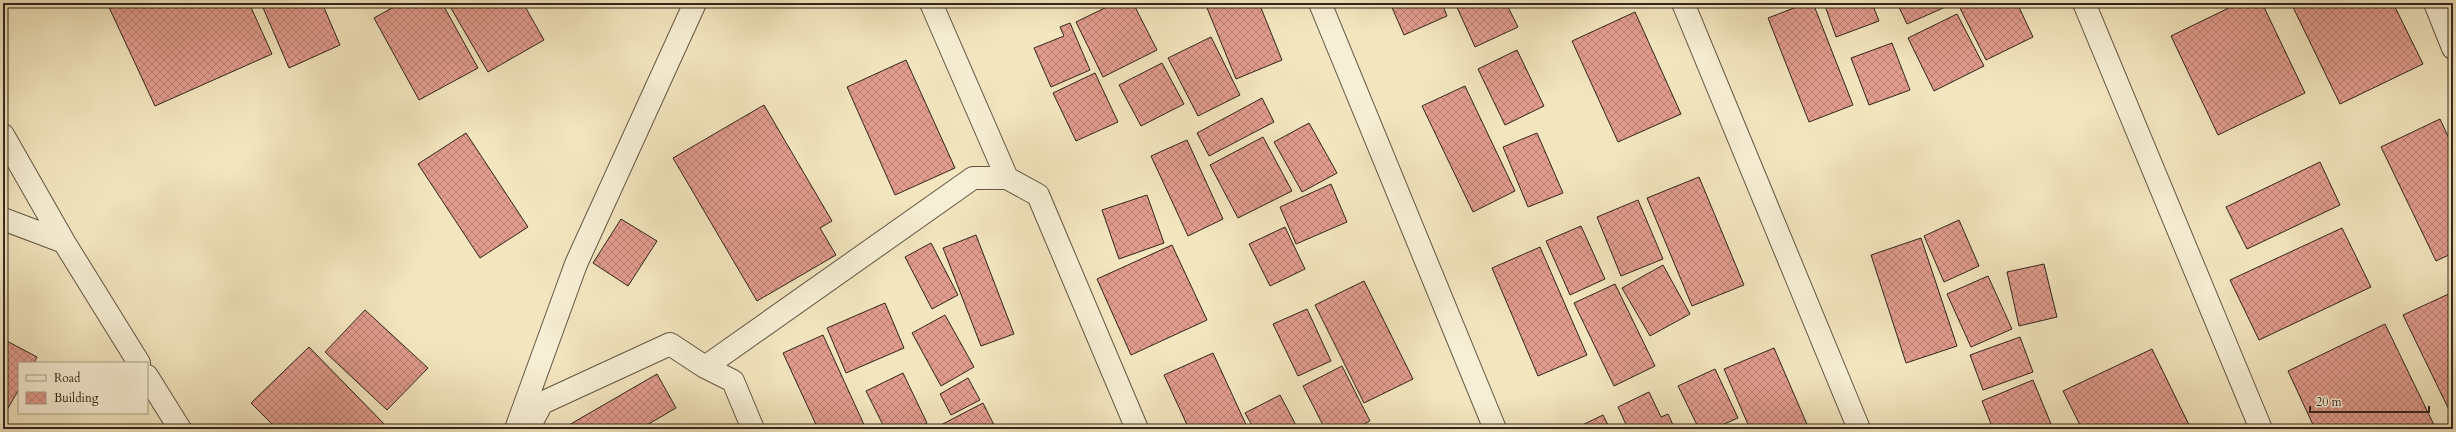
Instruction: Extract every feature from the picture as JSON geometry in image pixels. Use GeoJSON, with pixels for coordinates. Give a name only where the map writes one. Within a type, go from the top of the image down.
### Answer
{"type":"FeatureCollection","features":[{"type":"Feature","properties":{"kind":"street"},"geometry":{"type":"LineString","coordinates":[[516,429],[576,264],[695,3]]}},
{"type":"Feature","properties":{"kind":"street"},"geometry":{"type":"LineString","coordinates":[[931,3],[1007,178]]}},
{"type":"Feature","properties":{"kind":"street"},"geometry":{"type":"LineString","coordinates":[[1320,3],[1495,429]]}},
{"type":"Feature","properties":{"kind":"street"},"geometry":{"type":"LineString","coordinates":[[1683,3],[1859,429]]}},
{"type":"Feature","properties":{"kind":"street"},"geometry":{"type":"LineString","coordinates":[[2084,3],[2261,429]]}},
{"type":"Feature","properties":{"kind":"street"},"geometry":{"type":"LineString","coordinates":[[2436,3],[2453,48]]}},
{"type":"Feature","properties":{"kind":"street"},"geometry":{"type":"LineString","coordinates":[[3,135],[64,242],[138,362]]}},
{"type":"Feature","properties":{"kind":"street"},"geometry":{"type":"LineString","coordinates":[[705,367],[973,178],[1007,178],[1038,195],[1137,429]]}},
{"type":"Feature","properties":{"kind":"street"},"geometry":{"type":"LineString","coordinates":[[3,219],[64,242]]}},
{"type":"Feature","properties":{"kind":"street"},"geometry":{"type":"LineString","coordinates":[[528,429],[542,404],[670,344],[705,367],[733,381],[753,429]]}},
{"type":"Feature","properties":{"kind":"street"},"geometry":{"type":"LineString","coordinates":[[148,378],[180,429]]}},
{"type":"Feature","properties":{"kind":"building"},"geometry":{"type":"Polygon","coordinates":[[[107,3],[249,3],[272,54],[155,106],[107,3]]]}},
{"type":"Feature","properties":{"kind":"building"},"geometry":{"type":"Polygon","coordinates":[[[261,3],[322,3],[340,45],[289,68],[261,3]]]}},
{"type":"Feature","properties":{"kind":"building"},"geometry":{"type":"Polygon","coordinates":[[[401,3],[442,3],[478,68],[419,100],[374,18],[401,3]]]}},
{"type":"Feature","properties":{"kind":"building"},"geometry":{"type":"Polygon","coordinates":[[[448,3],[523,3],[544,40],[488,72],[448,3]]]}},
{"type":"Feature","properties":{"kind":"building"},"geometry":{"type":"Polygon","coordinates":[[[1115,3],[1133,3],[1157,50],[1103,77],[1076,22],[1115,3]]]}},
{"type":"Feature","properties":{"kind":"building"},"geometry":{"type":"Polygon","coordinates":[[[1205,3],[1259,3],[1282,60],[1236,79],[1205,3]]]}},
{"type":"Feature","properties":{"kind":"building"},"geometry":{"type":"Polygon","coordinates":[[[1390,3],[1442,3],[1447,16],[1404,35],[1390,3]]]}},
{"type":"Feature","properties":{"kind":"building"},"geometry":{"type":"Polygon","coordinates":[[[1455,3],[1506,3],[1518,27],[1475,47],[1455,3]]]}},
{"type":"Feature","properties":{"kind":"building"},"geometry":{"type":"Polygon","coordinates":[[[1807,3],[1813,3],[1853,105],[1809,122],[1768,18],[1807,3]]]}},
{"type":"Feature","properties":{"kind":"building"},"geometry":{"type":"Polygon","coordinates":[[[1824,3],[1872,3],[1879,21],[1836,37],[1824,3]]]}},
{"type":"Feature","properties":{"kind":"building"},"geometry":{"type":"Polygon","coordinates":[[[1897,3],[1949,3],[1950,5],[1907,24],[1897,3]]]}},
{"type":"Feature","properties":{"kind":"building"},"geometry":{"type":"Polygon","coordinates":[[[1965,3],[2017,3],[2033,37],[1986,60],[1959,6],[1965,3]]]}},
{"type":"Feature","properties":{"kind":"building"},"geometry":{"type":"Polygon","coordinates":[[[2239,3],[2262,3],[2305,93],[2218,135],[2171,36],[2239,3]]]}},
{"type":"Feature","properties":{"kind":"building"},"geometry":{"type":"Polygon","coordinates":[[[2291,3],[2393,3],[2423,64],[2340,104],[2291,3]]]}},
{"type":"Feature","properties":{"kind":"building"},"geometry":{"type":"Polygon","coordinates":[[[1635,12],[1681,114],[1618,142],[1572,41],[1635,12]]]}},
{"type":"Feature","properties":{"kind":"building"},"geometry":{"type":"Polygon","coordinates":[[[1957,14],[1984,66],[1934,91],[1908,38],[1957,14]]]}},
{"type":"Feature","properties":{"kind":"building"},"geometry":{"type":"Polygon","coordinates":[[[1070,23],[1090,70],[1051,87],[1034,48],[1064,36],[1060,27],[1070,23]]]}},
{"type":"Feature","properties":{"kind":"building"},"geometry":{"type":"Polygon","coordinates":[[[1211,37],[1240,95],[1198,116],[1168,58],[1211,37]]]}},
{"type":"Feature","properties":{"kind":"building"},"geometry":{"type":"Polygon","coordinates":[[[1892,43],[1910,90],[1869,105],[1851,58],[1892,43]]]}},
{"type":"Feature","properties":{"kind":"building"},"geometry":{"type":"Polygon","coordinates":[[[1517,50],[1544,106],[1505,125],[1478,69],[1517,50]]]}},
{"type":"Feature","properties":{"kind":"building"},"geometry":{"type":"Polygon","coordinates":[[[906,60],[955,168],[895,195],[847,87],[906,60]]]}},
{"type":"Feature","properties":{"kind":"building"},"geometry":{"type":"Polygon","coordinates":[[[1162,63],[1184,104],[1141,126],[1119,85],[1162,63]]]}},
{"type":"Feature","properties":{"kind":"building"},"geometry":{"type":"Polygon","coordinates":[[[1095,73],[1118,122],[1076,141],[1053,93],[1095,73]]]}},
{"type":"Feature","properties":{"kind":"building"},"geometry":{"type":"Polygon","coordinates":[[[1465,86],[1515,191],[1473,212],[1422,106],[1465,86]]]}},
{"type":"Feature","properties":{"kind":"building"},"geometry":{"type":"Polygon","coordinates":[[[1262,98],[1274,122],[1209,156],[1197,133],[1262,98]]]}},
{"type":"Feature","properties":{"kind":"building"},"geometry":{"type":"Polygon","coordinates":[[[764,105],[832,221],[820,228],[836,255],[757,301],[673,158],[764,105]]]}},
{"type":"Feature","properties":{"kind":"building"},"geometry":{"type":"Polygon","coordinates":[[[2440,119],[2453,147],[2453,253],[2436,261],[2381,147],[2440,119]]]}},
{"type":"Feature","properties":{"kind":"building"},"geometry":{"type":"Polygon","coordinates":[[[1309,123],[1337,173],[1302,192],[1274,142],[1309,123]]]}},
{"type":"Feature","properties":{"kind":"building"},"geometry":{"type":"Polygon","coordinates":[[[466,133],[528,227],[480,258],[418,164],[466,133]]]}},
{"type":"Feature","properties":{"kind":"building"},"geometry":{"type":"Polygon","coordinates":[[[1537,133],[1563,193],[1528,207],[1503,147],[1537,133]]]}},
{"type":"Feature","properties":{"kind":"building"},"geometry":{"type":"Polygon","coordinates":[[[1263,137],[1292,191],[1238,218],[1210,165],[1263,137]]]}},
{"type":"Feature","properties":{"kind":"building"},"geometry":{"type":"Polygon","coordinates":[[[1187,140],[1223,219],[1188,236],[1151,156],[1187,140]]]}},
{"type":"Feature","properties":{"kind":"building"},"geometry":{"type":"Polygon","coordinates":[[[2320,162],[2340,205],[2247,249],[2226,207],[2320,162]]]}},
{"type":"Feature","properties":{"kind":"building"},"geometry":{"type":"Polygon","coordinates":[[[1699,177],[1744,285],[1692,306],[1647,198],[1699,177]]]}},
{"type":"Feature","properties":{"kind":"building"},"geometry":{"type":"Polygon","coordinates":[[[1331,184],[1347,222],[1296,244],[1280,207],[1331,184]]]}},
{"type":"Feature","properties":{"kind":"building"},"geometry":{"type":"Polygon","coordinates":[[[1147,195],[1164,243],[1119,259],[1102,210],[1147,195]]]}},
{"type":"Feature","properties":{"kind":"building"},"geometry":{"type":"Polygon","coordinates":[[[1638,200],[1663,259],[1621,276],[1597,217],[1638,200]]]}},
{"type":"Feature","properties":{"kind":"building"},"geometry":{"type":"Polygon","coordinates":[[[621,219],[657,241],[628,286],[593,263],[621,219]]]}},
{"type":"Feature","properties":{"kind":"building"},"geometry":{"type":"Polygon","coordinates":[[[1959,220],[1979,266],[1944,282],[1924,236],[1959,220]]]}},
{"type":"Feature","properties":{"kind":"building"},"geometry":{"type":"Polygon","coordinates":[[[1581,226],[1605,279],[1570,295],[1546,241],[1581,226]]]}},
{"type":"Feature","properties":{"kind":"building"},"geometry":{"type":"Polygon","coordinates":[[[1285,227],[1305,269],[1270,286],[1249,244],[1285,227]]]}},
{"type":"Feature","properties":{"kind":"building"},"geometry":{"type":"Polygon","coordinates":[[[2342,228],[2371,287],[2259,340],[2230,280],[2342,228]]]}},
{"type":"Feature","properties":{"kind":"building"},"geometry":{"type":"Polygon","coordinates":[[[976,235],[1014,334],[981,346],[943,248],[976,235]]]}},
{"type":"Feature","properties":{"kind":"building"},"geometry":{"type":"Polygon","coordinates":[[[1921,238],[1957,346],[1906,363],[1871,255],[1921,238]]]}},
{"type":"Feature","properties":{"kind":"building"},"geometry":{"type":"Polygon","coordinates":[[[931,243],[958,295],[932,309],[905,257],[931,243]]]}},
{"type":"Feature","properties":{"kind":"building"},"geometry":{"type":"Polygon","coordinates":[[[1172,245],[1207,320],[1131,355],[1097,279],[1172,245]]]}},
{"type":"Feature","properties":{"kind":"building"},"geometry":{"type":"Polygon","coordinates":[[[1540,247],[1587,355],[1538,376],[1492,268],[1540,247]]]}},
{"type":"Feature","properties":{"kind":"building"},"geometry":{"type":"Polygon","coordinates":[[[2044,264],[2057,317],[2019,326],[2007,272],[2044,264]]]}},
{"type":"Feature","properties":{"kind":"building"},"geometry":{"type":"Polygon","coordinates":[[[1663,265],[1690,314],[1650,336],[1622,288],[1663,265]]]}},
{"type":"Feature","properties":{"kind":"building"},"geometry":{"type":"Polygon","coordinates":[[[1988,276],[2012,329],[1971,347],[1947,294],[1988,276]]]}},
{"type":"Feature","properties":{"kind":"building"},"geometry":{"type":"Polygon","coordinates":[[[1364,281],[1413,379],[1364,403],[1315,305],[1364,281]]]}},
{"type":"Feature","properties":{"kind":"building"},"geometry":{"type":"Polygon","coordinates":[[[1615,284],[1655,366],[1614,386],[1574,303],[1615,284]]]}},
{"type":"Feature","properties":{"kind":"building"},"geometry":{"type":"Polygon","coordinates":[[[2453,292],[2453,418],[2403,315],[2453,292]]]}},
{"type":"Feature","properties":{"kind":"building"},"geometry":{"type":"Polygon","coordinates":[[[885,303],[904,348],[846,373],[827,328],[885,303]]]}},
{"type":"Feature","properties":{"kind":"building"},"geometry":{"type":"Polygon","coordinates":[[[1307,309],[1331,361],[1298,376],[1273,324],[1307,309]]]}},
{"type":"Feature","properties":{"kind":"building"},"geometry":{"type":"Polygon","coordinates":[[[365,310],[428,368],[387,410],[325,352],[365,310]]]}},
{"type":"Feature","properties":{"kind":"building"},"geometry":{"type":"Polygon","coordinates":[[[945,315],[974,367],[941,386],[912,333],[945,315]]]}},
{"type":"Feature","properties":{"kind":"building"},"geometry":{"type":"Polygon","coordinates":[[[2385,324],[2434,425],[2426,429],[2315,429],[2288,371],[2385,324]]]}},
{"type":"Feature","properties":{"kind":"building"},"geometry":{"type":"Polygon","coordinates":[[[823,335],[866,429],[818,429],[783,353],[823,335]]]}},
{"type":"Feature","properties":{"kind":"building"},"geometry":{"type":"Polygon","coordinates":[[[2020,337],[2033,372],[1983,390],[1970,355],[2020,337]]]}},
{"type":"Feature","properties":{"kind":"building"},"geometry":{"type":"Polygon","coordinates":[[[3,339],[37,357],[34,362],[18,362],[18,391],[3,417],[3,339]]]}},
{"type":"Feature","properties":{"kind":"building"},"geometry":{"type":"Polygon","coordinates":[[[309,347],[389,429],[277,429],[251,403],[309,347]]]}},
{"type":"Feature","properties":{"kind":"building"},"geometry":{"type":"Polygon","coordinates":[[[1774,348],[1809,429],[1750,429],[1724,369],[1774,348]]]}},
{"type":"Feature","properties":{"kind":"building"},"geometry":{"type":"Polygon","coordinates":[[[2152,349],[2191,429],[2082,429],[2063,391],[2152,349]]]}},
{"type":"Feature","properties":{"kind":"building"},"geometry":{"type":"Polygon","coordinates":[[[1213,353],[1248,429],[1189,429],[1164,375],[1213,353]]]}},
{"type":"Feature","properties":{"kind":"building"},"geometry":{"type":"Polygon","coordinates":[[[1342,366],[1370,421],[1354,429],[1325,429],[1303,386],[1342,366]]]}},
{"type":"Feature","properties":{"kind":"building"},"geometry":{"type":"Polygon","coordinates":[[[1715,369],[1738,418],[1713,429],[1699,429],[1678,386],[1715,369]]]}},
{"type":"Feature","properties":{"kind":"building"},"geometry":{"type":"Polygon","coordinates":[[[903,373],[927,423],[915,429],[885,429],[866,391],[903,373]]]}},
{"type":"Feature","properties":{"kind":"building"},"geometry":{"type":"Polygon","coordinates":[[[657,374],[676,408],[640,429],[562,429],[657,374]]]}},
{"type":"Feature","properties":{"kind":"building"},"geometry":{"type":"Polygon","coordinates":[[[968,378],[980,400],[951,415],[940,394],[968,378]]]}},
{"type":"Feature","properties":{"kind":"building"},"geometry":{"type":"Polygon","coordinates":[[[2033,380],[2053,429],[1993,429],[1982,401],[2033,380]]]}},
{"type":"Feature","properties":{"kind":"building"},"geometry":{"type":"Polygon","coordinates":[[[1649,392],[1661,417],[1668,414],[1675,429],[1628,429],[1618,407],[1649,392]]]}},
{"type":"Feature","properties":{"kind":"building"},"geometry":{"type":"Polygon","coordinates":[[[1280,395],[1298,429],[1254,429],[1245,413],[1280,395]]]}},
{"type":"Feature","properties":{"kind":"building"},"geometry":{"type":"Polygon","coordinates":[[[983,403],[996,429],[938,429],[937,427],[983,403]]]}},
{"type":"Feature","properties":{"kind":"building"},"geometry":{"type":"Polygon","coordinates":[[[1603,415],[1610,429],[1574,429],[1603,415]]]}}]}
